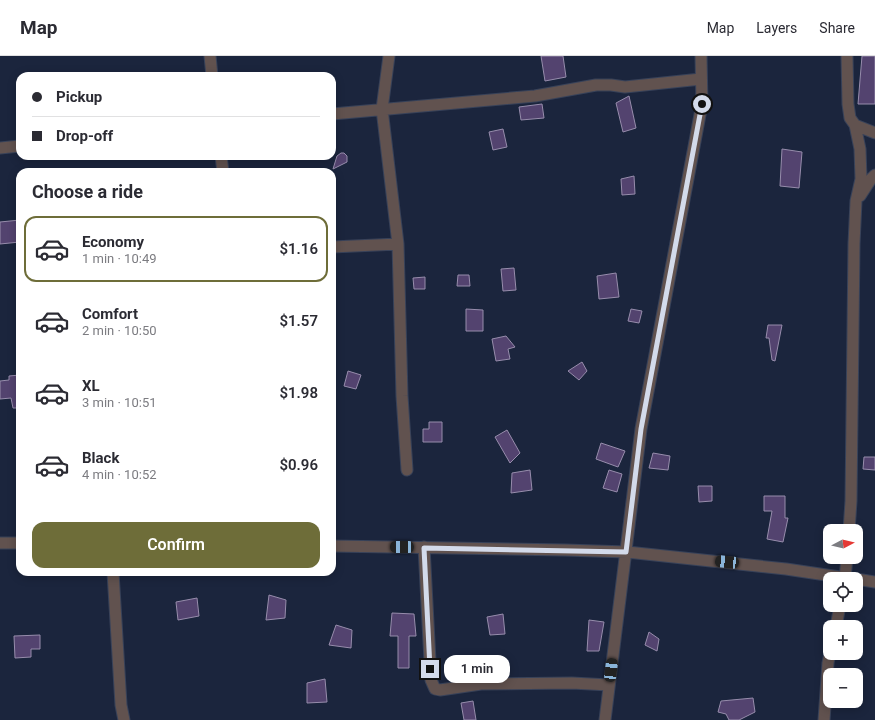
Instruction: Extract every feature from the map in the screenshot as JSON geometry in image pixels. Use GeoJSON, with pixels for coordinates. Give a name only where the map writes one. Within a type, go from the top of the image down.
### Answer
{"type":"FeatureCollection","features":[{"type":"Feature","properties":{"kind":"street"},"geometry":{"type":"LineString","coordinates":[[210,56],[212,72]]}},
{"type":"Feature","properties":{"kind":"street"},"geometry":{"type":"LineString","coordinates":[[389,56],[382,109],[398,244],[402,396],[407,470]]}},
{"type":"Feature","properties":{"kind":"street"},"geometry":{"type":"LineString","coordinates":[[604,720],[641,429],[702,104],[701,56]]}},
{"type":"Feature","properties":{"kind":"street"},"geometry":{"type":"LineString","coordinates":[[847,56],[850,118],[855,124],[875,133]]}},
{"type":"Feature","properties":{"kind":"street"},"geometry":{"type":"LineString","coordinates":[[336,114],[535,96],[596,85],[611,85],[625,88],[701,79]]}},
{"type":"Feature","properties":{"kind":"street"},"geometry":{"type":"LineString","coordinates":[[849,524],[854,244],[856,201],[861,179],[860,149],[855,124]]}},
{"type":"Feature","properties":{"kind":"street"},"geometry":{"type":"LineString","coordinates":[[0,148],[16,146]]}},
{"type":"Feature","properties":{"kind":"street"},"geometry":{"type":"LineString","coordinates":[[856,201],[875,175]]}},
{"type":"Feature","properties":{"kind":"street"},"geometry":{"type":"LineString","coordinates":[[336,247],[398,244]]}},
{"type":"Feature","properties":{"kind":"street"},"geometry":{"type":"LineString","coordinates":[[0,543],[16,543]]}},
{"type":"Feature","properties":{"kind":"street"},"geometry":{"type":"LineString","coordinates":[[336,546],[626,552],[764,566],[823,575]]}},
{"type":"Feature","properties":{"kind":"street"},"geometry":{"type":"LineString","coordinates":[[424,548],[431,680],[435,689],[440,690],[481,684],[504,683],[609,685]]}},
{"type":"Feature","properties":{"kind":"street"},"geometry":{"type":"LineString","coordinates":[[113,576],[121,705],[124,720]]}},
{"type":"Feature","properties":{"kind":"street"},"geometry":{"type":"LineString","coordinates":[[863,581],[875,582]]}},
{"type":"Feature","properties":{"kind":"street"},"geometry":{"type":"LineString","coordinates":[[824,720],[829,660]]}},
{"type":"Feature","properties":{"kind":"building"},"geometry":{"type":"Polygon","coordinates":[[[541,56],[563,56],[566,77],[545,81],[541,56]]]}},
{"type":"Feature","properties":{"kind":"building"},"geometry":{"type":"Polygon","coordinates":[[[862,56],[875,56],[875,104],[858,104],[862,56]]]}},
{"type":"Feature","properties":{"kind":"building"},"geometry":{"type":"Polygon","coordinates":[[[629,96],[636,128],[623,132],[616,103],[629,96]]]}},
{"type":"Feature","properties":{"kind":"building"},"geometry":{"type":"Polygon","coordinates":[[[542,104],[544,118],[521,120],[519,107],[542,104]]]}},
{"type":"Feature","properties":{"kind":"building"},"geometry":{"type":"Polygon","coordinates":[[[503,129],[507,147],[493,150],[489,132],[503,129]]]}},
{"type":"Feature","properties":{"kind":"building"},"geometry":{"type":"Polygon","coordinates":[[[782,149],[802,152],[799,188],[780,186],[782,149]]]}},
{"type":"Feature","properties":{"kind":"building"},"geometry":{"type":"Polygon","coordinates":[[[344,153],[347,156],[347,162],[333,168],[336,160],[337,156],[344,153]]]}},
{"type":"Feature","properties":{"kind":"building"},"geometry":{"type":"Polygon","coordinates":[[[634,176],[635,194],[622,195],[621,179],[634,176]]]}},
{"type":"Feature","properties":{"kind":"building"},"geometry":{"type":"Polygon","coordinates":[[[16,220],[16,242],[0,244],[0,222],[16,220]]]}},
{"type":"Feature","properties":{"kind":"building"},"geometry":{"type":"Polygon","coordinates":[[[514,268],[516,290],[503,291],[501,269],[514,268]]]}},
{"type":"Feature","properties":{"kind":"building"},"geometry":{"type":"Polygon","coordinates":[[[616,273],[619,297],[599,299],[597,276],[616,273]]]}},
{"type":"Feature","properties":{"kind":"building"},"geometry":{"type":"Polygon","coordinates":[[[458,275],[469,275],[470,286],[457,286],[458,275]]]}},
{"type":"Feature","properties":{"kind":"building"},"geometry":{"type":"Polygon","coordinates":[[[425,277],[425,289],[414,289],[413,278],[425,277]]]}},
{"type":"Feature","properties":{"kind":"building"},"geometry":{"type":"Polygon","coordinates":[[[466,309],[483,310],[483,331],[466,331],[466,309]]]}},
{"type":"Feature","properties":{"kind":"building"},"geometry":{"type":"Polygon","coordinates":[[[631,309],[642,311],[639,323],[628,321],[631,309]]]}},
{"type":"Feature","properties":{"kind":"building"},"geometry":{"type":"Polygon","coordinates":[[[768,325],[782,325],[775,361],[772,360],[769,338],[766,338],[768,325]]]}},
{"type":"Feature","properties":{"kind":"building"},"geometry":{"type":"Polygon","coordinates":[[[506,336],[515,347],[508,349],[510,359],[496,361],[492,339],[506,336]]]}},
{"type":"Feature","properties":{"kind":"building"},"geometry":{"type":"Polygon","coordinates":[[[582,362],[587,371],[579,380],[568,371],[582,362]]]}},
{"type":"Feature","properties":{"kind":"building"},"geometry":{"type":"Polygon","coordinates":[[[348,371],[361,375],[356,389],[344,386],[348,371]]]}},
{"type":"Feature","properties":{"kind":"building"},"geometry":{"type":"Polygon","coordinates":[[[16,375],[16,408],[13,408],[11,398],[0,399],[0,381],[9,380],[9,376],[16,375]]]}},
{"type":"Feature","properties":{"kind":"building"},"geometry":{"type":"Polygon","coordinates":[[[429,422],[442,422],[442,442],[423,442],[423,429],[429,429],[429,422]]]}},
{"type":"Feature","properties":{"kind":"building"},"geometry":{"type":"Polygon","coordinates":[[[507,430],[520,453],[510,463],[495,437],[507,430]]]}},
{"type":"Feature","properties":{"kind":"building"},"geometry":{"type":"Polygon","coordinates":[[[601,443],[625,451],[618,467],[596,459],[601,443]]]}},
{"type":"Feature","properties":{"kind":"building"},"geometry":{"type":"Polygon","coordinates":[[[653,453],[670,456],[668,470],[649,468],[653,453]]]}},
{"type":"Feature","properties":{"kind":"building"},"geometry":{"type":"Polygon","coordinates":[[[864,457],[875,457],[875,470],[863,469],[864,457]]]}},
{"type":"Feature","properties":{"kind":"building"},"geometry":{"type":"Polygon","coordinates":[[[530,470],[532,490],[511,493],[512,473],[530,470]]]}},
{"type":"Feature","properties":{"kind":"building"},"geometry":{"type":"Polygon","coordinates":[[[609,470],[622,474],[617,492],[603,488],[609,470]]]}},
{"type":"Feature","properties":{"kind":"building"},"geometry":{"type":"Polygon","coordinates":[[[698,486],[712,486],[712,501],[699,502],[698,486]]]}},
{"type":"Feature","properties":{"kind":"building"},"geometry":{"type":"Polygon","coordinates":[[[764,496],[785,496],[785,518],[788,518],[783,542],[767,539],[772,511],[764,511],[764,496]]]}},
{"type":"Feature","properties":{"kind":"building"},"geometry":{"type":"Polygon","coordinates":[[[269,595],[286,600],[285,618],[266,620],[269,595]]]}},
{"type":"Feature","properties":{"kind":"building"},"geometry":{"type":"Polygon","coordinates":[[[197,598],[199,616],[178,620],[176,602],[197,598]]]}},
{"type":"Feature","properties":{"kind":"building"},"geometry":{"type":"Polygon","coordinates":[[[392,613],[414,614],[416,636],[409,636],[409,668],[398,668],[398,636],[390,636],[392,613]]]}},
{"type":"Feature","properties":{"kind":"building"},"geometry":{"type":"Polygon","coordinates":[[[503,614],[505,634],[490,635],[487,617],[503,614]]]}},
{"type":"Feature","properties":{"kind":"building"},"geometry":{"type":"Polygon","coordinates":[[[589,620],[604,622],[599,651],[587,651],[589,620]]]}},
{"type":"Feature","properties":{"kind":"building"},"geometry":{"type":"Polygon","coordinates":[[[336,625],[352,630],[351,648],[329,645],[336,625]]]}},
{"type":"Feature","properties":{"kind":"building"},"geometry":{"type":"Polygon","coordinates":[[[649,632],[659,639],[657,651],[645,645],[649,632]]]}},
{"type":"Feature","properties":{"kind":"building"},"geometry":{"type":"Polygon","coordinates":[[[40,635],[40,649],[31,649],[31,657],[15,658],[14,636],[40,635]]]}},
{"type":"Feature","properties":{"kind":"building"},"geometry":{"type":"Polygon","coordinates":[[[325,679],[327,702],[307,703],[307,683],[325,679]]]}},
{"type":"Feature","properties":{"kind":"building"},"geometry":{"type":"Polygon","coordinates":[[[753,698],[755,712],[739,720],[729,720],[726,714],[718,712],[721,701],[753,698]]]}},
{"type":"Feature","properties":{"kind":"building"},"geometry":{"type":"Polygon","coordinates":[[[473,701],[476,720],[464,720],[461,703],[473,701]]]}},
{"type":"Feature","properties":{"kind":"route"},"geometry":{"type":"LineString","coordinates":[[430,669],[424,548],[626,552],[641,429],[702,104]]}}]}
